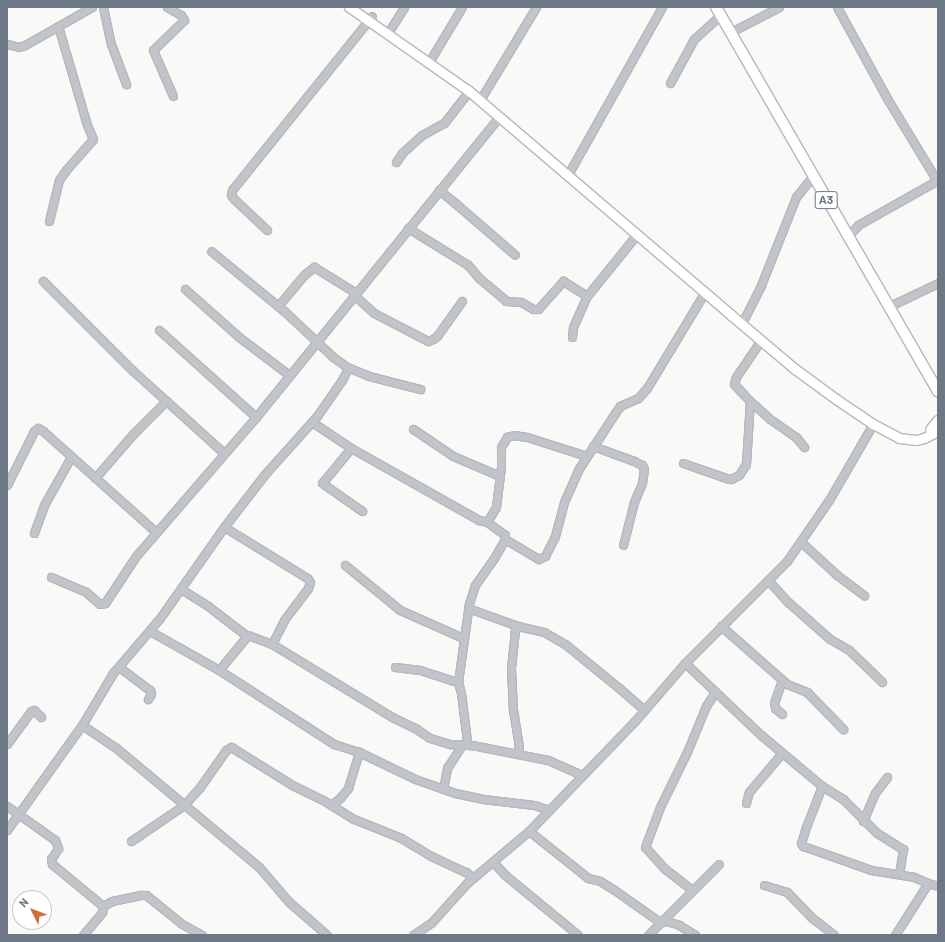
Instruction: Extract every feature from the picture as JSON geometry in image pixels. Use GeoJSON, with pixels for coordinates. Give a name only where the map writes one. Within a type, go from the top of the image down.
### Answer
{"type":"FeatureCollection","features":[{"type":"Feature","properties":{"kind":"highway","name":"A3"},"geometry":{"type":"LineString","coordinates":[[718,11],[847,237],[938,391]]}},
{"type":"Feature","properties":{"kind":"highway"},"geometry":{"type":"LineString","coordinates":[[936,431],[938,421]]}},
{"type":"Feature","properties":{"kind":"main road"},"geometry":{"type":"LineString","coordinates":[[349,7],[391,28],[432,57],[802,367],[870,416],[905,434],[936,431]]}},
{"type":"Feature","properties":{"kind":"main road"},"geometry":{"type":"LineString","coordinates":[[359,7],[371,18],[469,91],[482,98],[499,117],[572,175],[637,234],[795,369],[873,424],[889,433],[907,439],[920,439],[936,431]]}},
{"type":"Feature","properties":{"kind":"street"},"geometry":{"type":"LineString","coordinates":[[7,44],[19,47],[25,45],[92,7]]}},
{"type":"Feature","properties":{"kind":"street"},"geometry":{"type":"LineString","coordinates":[[103,7],[111,44],[126,84]]}},
{"type":"Feature","properties":{"kind":"street"},"geometry":{"type":"LineString","coordinates":[[167,7],[181,15],[184,20],[153,50],[173,96]]}},
{"type":"Feature","properties":{"kind":"street"},"geometry":{"type":"LineString","coordinates":[[391,28],[404,7]]}},
{"type":"Feature","properties":{"kind":"street"},"geometry":{"type":"LineString","coordinates":[[432,57],[462,7]]}},
{"type":"Feature","properties":{"kind":"street"},"geometry":{"type":"LineString","coordinates":[[482,98],[536,7]]}},
{"type":"Feature","properties":{"kind":"street"},"geometry":{"type":"LineString","coordinates":[[572,175],[662,7]]}},
{"type":"Feature","properties":{"kind":"street"},"geometry":{"type":"LineString","coordinates":[[731,32],[778,7]]}},
{"type":"Feature","properties":{"kind":"street"},"geometry":{"type":"LineString","coordinates":[[837,7],[888,100],[937,180],[858,225],[847,237]]}},
{"type":"Feature","properties":{"kind":"street"},"geometry":{"type":"LineString","coordinates":[[670,83],[694,39],[718,11]]}},
{"type":"Feature","properties":{"kind":"street"},"geometry":{"type":"LineString","coordinates":[[267,230],[231,195],[232,190],[371,18]]}},
{"type":"Feature","properties":{"kind":"street"},"geometry":{"type":"LineString","coordinates":[[49,221],[59,180],[93,139],[87,125],[58,26]]}},
{"type":"Feature","properties":{"kind":"street"},"geometry":{"type":"LineString","coordinates":[[396,162],[402,154],[422,136],[444,123],[469,91]]}},
{"type":"Feature","properties":{"kind":"street"},"geometry":{"type":"LineString","coordinates":[[51,577],[86,592],[103,604],[108,600],[136,556],[256,417],[316,340],[499,117]]}},
{"type":"Feature","properties":{"kind":"street"},"geometry":{"type":"LineString","coordinates":[[744,319],[761,285],[796,197],[813,176]]}},
{"type":"Feature","properties":{"kind":"street"},"geometry":{"type":"LineString","coordinates":[[439,190],[516,255]]}},
{"type":"Feature","properties":{"kind":"street"},"geometry":{"type":"LineString","coordinates":[[842,227],[858,225]]}},
{"type":"Feature","properties":{"kind":"street"},"geometry":{"type":"LineString","coordinates":[[408,228],[468,265],[479,278],[506,301],[521,302],[533,309],[538,309],[563,281],[587,296]]}},
{"type":"Feature","properties":{"kind":"street"},"geometry":{"type":"LineString","coordinates":[[572,337],[573,327],[587,296],[637,234]]}},
{"type":"Feature","properties":{"kind":"street"},"geometry":{"type":"LineString","coordinates":[[211,251],[278,306],[347,367],[369,376],[420,389]]}},
{"type":"Feature","properties":{"kind":"street"},"geometry":{"type":"LineString","coordinates":[[278,306],[310,269],[314,267],[355,294],[374,313],[428,341],[437,336],[462,301]]}},
{"type":"Feature","properties":{"kind":"street"},"geometry":{"type":"LineString","coordinates":[[43,281],[166,401],[224,454]]}},
{"type":"Feature","properties":{"kind":"street"},"geometry":{"type":"LineString","coordinates":[[889,308],[894,304],[938,283]]}},
{"type":"Feature","properties":{"kind":"street"},"geometry":{"type":"LineString","coordinates":[[185,289],[240,337],[289,375]]}},
{"type":"Feature","properties":{"kind":"street"},"geometry":{"type":"LineString","coordinates":[[505,539],[538,559],[543,558],[555,536],[571,483],[593,446],[620,406],[636,399],[647,388],[705,292]]}},
{"type":"Feature","properties":{"kind":"street"},"geometry":{"type":"LineString","coordinates":[[159,330],[256,417]]}},
{"type":"Feature","properties":{"kind":"street"},"geometry":{"type":"LineString","coordinates":[[761,340],[734,382],[740,392],[770,419],[796,437],[804,447]]}},
{"type":"Feature","properties":{"kind":"street"},"geometry":{"type":"LineString","coordinates":[[7,830],[82,725],[118,667],[150,631],[224,527],[265,474],[312,422],[342,380],[347,367]]}},
{"type":"Feature","properties":{"kind":"street"},"geometry":{"type":"LineString","coordinates":[[95,478],[133,434],[166,401]]}},
{"type":"Feature","properties":{"kind":"street"},"geometry":{"type":"LineString","coordinates":[[684,464],[731,479],[740,475],[746,464],[750,401]]}},
{"type":"Feature","properties":{"kind":"street"},"geometry":{"type":"LineString","coordinates":[[312,422],[351,448],[479,520],[487,522],[505,534],[505,539],[494,558],[475,585],[468,608],[458,682],[461,693],[467,740],[447,768],[443,789]]}},
{"type":"Feature","properties":{"kind":"street"},"geometry":{"type":"LineString","coordinates":[[413,935],[431,923],[473,878],[529,831],[644,710],[685,663],[786,561],[801,542],[853,462],[873,424]]}},
{"type":"Feature","properties":{"kind":"street"},"geometry":{"type":"LineString","coordinates":[[7,485],[36,429],[43,431],[156,532]]}},
{"type":"Feature","properties":{"kind":"street"},"geometry":{"type":"LineString","coordinates":[[413,429],[453,456],[500,476]]}},
{"type":"Feature","properties":{"kind":"street"},"geometry":{"type":"LineString","coordinates":[[487,522],[496,507],[500,476],[501,447],[504,441],[510,436],[527,437],[587,456]]}},
{"type":"Feature","properties":{"kind":"street"},"geometry":{"type":"LineString","coordinates":[[593,446],[634,461],[642,465],[644,469],[642,483],[634,502],[623,545]]}},
{"type":"Feature","properties":{"kind":"street"},"geometry":{"type":"LineString","coordinates":[[351,448],[322,483],[362,511]]}},
{"type":"Feature","properties":{"kind":"street"},"geometry":{"type":"LineString","coordinates":[[34,533],[44,505],[71,456]]}},
{"type":"Feature","properties":{"kind":"street"},"geometry":{"type":"LineString","coordinates":[[224,527],[307,578],[310,582],[308,588],[284,620],[272,644]]}},
{"type":"Feature","properties":{"kind":"street"},"geometry":{"type":"LineString","coordinates":[[801,542],[837,576],[864,595]]}},
{"type":"Feature","properties":{"kind":"street"},"geometry":{"type":"LineString","coordinates":[[345,565],[400,610],[464,636]]}},
{"type":"Feature","properties":{"kind":"street"},"geometry":{"type":"LineString","coordinates":[[768,580],[788,602],[830,639],[849,650],[882,682]]}},
{"type":"Feature","properties":{"kind":"street"},"geometry":{"type":"LineString","coordinates":[[181,589],[208,606],[247,636],[253,636],[272,644],[392,717],[415,728],[430,738],[450,744],[517,754],[554,762],[582,776]]}},
{"type":"Feature","properties":{"kind":"street"},"geometry":{"type":"LineString","coordinates":[[468,608],[518,626],[544,632],[565,644],[644,710]]}},
{"type":"Feature","properties":{"kind":"street"},"geometry":{"type":"LineString","coordinates":[[517,754],[519,747],[513,711],[511,668],[515,630],[518,626]]}},
{"type":"Feature","properties":{"kind":"street"},"geometry":{"type":"LineString","coordinates":[[721,626],[782,680],[793,688],[807,692],[843,729]]}},
{"type":"Feature","properties":{"kind":"street"},"geometry":{"type":"LineString","coordinates":[[150,631],[219,670],[332,742],[359,752],[406,776],[443,789],[483,799],[525,803],[549,810]]}},
{"type":"Feature","properties":{"kind":"street"},"geometry":{"type":"LineString","coordinates":[[219,670],[247,636]]}},
{"type":"Feature","properties":{"kind":"street"},"geometry":{"type":"LineString","coordinates":[[685,663],[782,753],[822,786],[846,802],[864,822],[881,836],[903,849],[898,874]]}},
{"type":"Feature","properties":{"kind":"street"},"geometry":{"type":"LineString","coordinates":[[118,667],[150,690],[151,694],[148,699]]}},
{"type":"Feature","properties":{"kind":"street"},"geometry":{"type":"LineString","coordinates":[[395,667],[420,670],[458,682]]}},
{"type":"Feature","properties":{"kind":"street"},"geometry":{"type":"LineString","coordinates":[[782,680],[774,703],[775,708],[782,714]]}},
{"type":"Feature","properties":{"kind":"street"},"geometry":{"type":"LineString","coordinates":[[692,890],[664,868],[645,847],[660,806],[687,752],[706,706],[715,692]]}},
{"type":"Feature","properties":{"kind":"street"},"geometry":{"type":"LineString","coordinates":[[7,744],[9,735],[31,711],[34,710],[41,716]]}},
{"type":"Feature","properties":{"kind":"street"},"geometry":{"type":"LineString","coordinates":[[82,725],[114,747],[259,867],[288,902],[326,935]]}},
{"type":"Feature","properties":{"kind":"street"},"geometry":{"type":"LineString","coordinates":[[130,841],[184,805],[200,787],[226,750],[231,747],[292,785],[331,805],[354,819],[395,836],[431,856],[466,872],[473,878]]}},
{"type":"Feature","properties":{"kind":"street"},"geometry":{"type":"LineString","coordinates":[[331,805],[340,798],[348,788],[359,752]]}},
{"type":"Feature","properties":{"kind":"street"},"geometry":{"type":"LineString","coordinates":[[746,803],[749,792],[782,753]]}},
{"type":"Feature","properties":{"kind":"street"},"geometry":{"type":"LineString","coordinates":[[864,822],[876,793],[887,777]]}},
{"type":"Feature","properties":{"kind":"street"},"geometry":{"type":"LineString","coordinates":[[822,786],[801,843],[803,846],[871,870],[898,874],[938,886]]}},
{"type":"Feature","properties":{"kind":"street"},"geometry":{"type":"LineString","coordinates":[[7,806],[58,843],[57,851],[51,859],[52,864],[103,906]]}},
{"type":"Feature","properties":{"kind":"street"},"geometry":{"type":"LineString","coordinates":[[529,831],[588,878],[600,881],[660,922],[679,925],[695,935]]}},
{"type":"Feature","properties":{"kind":"street"},"geometry":{"type":"LineString","coordinates":[[493,862],[505,875],[578,935]]}},
{"type":"Feature","properties":{"kind":"street"},"geometry":{"type":"LineString","coordinates":[[648,935],[718,864]]}},
{"type":"Feature","properties":{"kind":"street"},"geometry":{"type":"LineString","coordinates":[[895,935],[928,883]]}},
{"type":"Feature","properties":{"kind":"street"},"geometry":{"type":"LineString","coordinates":[[764,885],[787,892],[811,917],[834,935]]}},
{"type":"Feature","properties":{"kind":"street"},"geometry":{"type":"LineString","coordinates":[[103,906],[112,901],[141,894],[146,895],[182,924],[200,935]]}},
{"type":"Feature","properties":{"kind":"street"},"geometry":{"type":"LineString","coordinates":[[83,935],[102,912],[103,906]]}}]}
